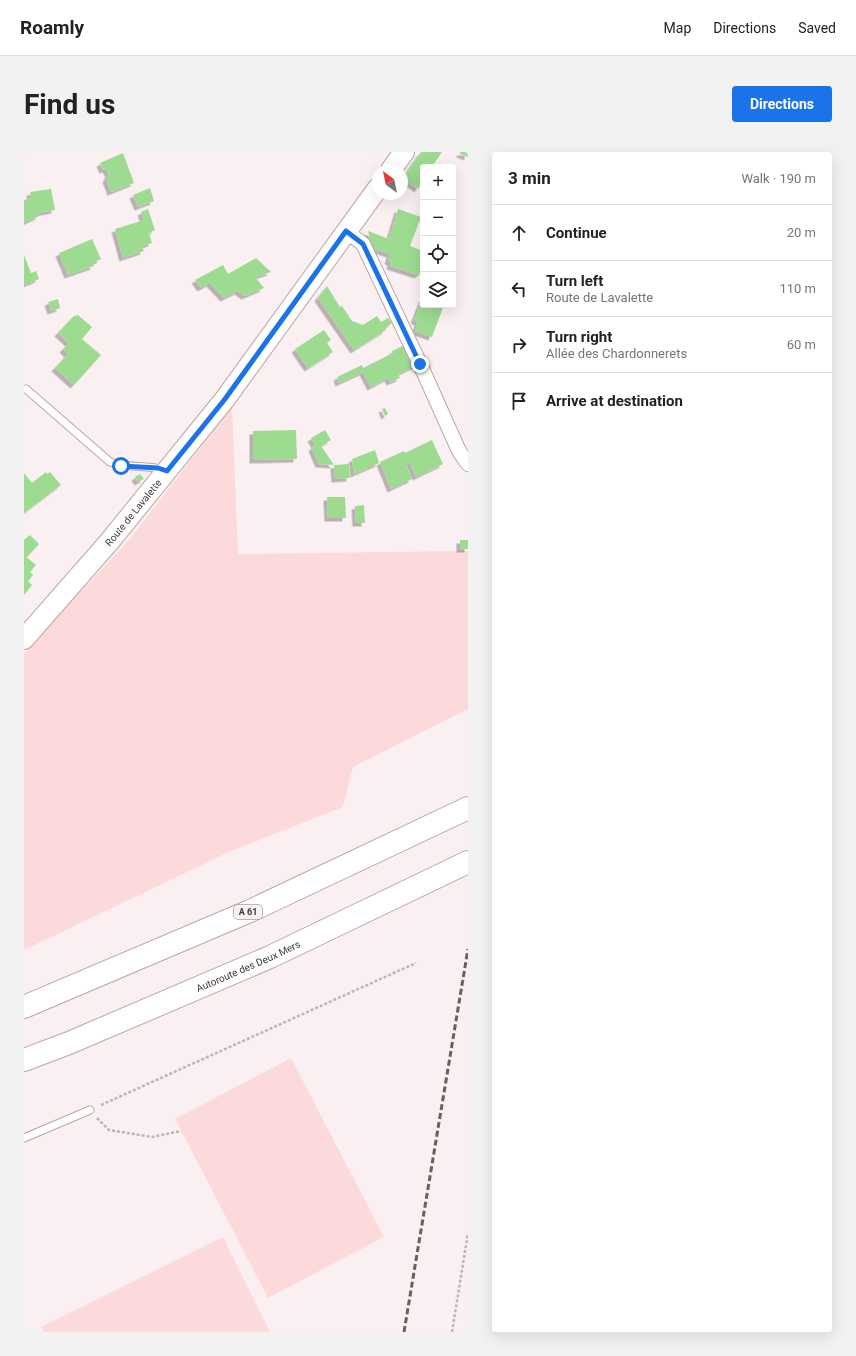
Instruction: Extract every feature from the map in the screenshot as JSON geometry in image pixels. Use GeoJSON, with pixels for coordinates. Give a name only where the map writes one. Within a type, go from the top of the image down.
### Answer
{"type":"FeatureCollection","features":[{"type":"Feature","properties":{"kind":"highway","name":"A 61"},"geometry":{"type":"LineString","coordinates":[[24,1007],[250,911],[468,808]]}},
{"type":"Feature","properties":{"kind":"highway","name":"Autoroute des Deux Mers"},"geometry":{"type":"LineString","coordinates":[[24,1060],[76,1040],[270,957],[466,863]]}},
{"type":"Feature","properties":{"kind":"main road"},"geometry":{"type":"LineString","coordinates":[[395,164],[404,152]]}},
{"type":"Feature","properties":{"kind":"main road","name":"Route de Lavalette"},"geometry":{"type":"LineString","coordinates":[[24,639],[109,542],[225,399],[372,196]]}},
{"type":"Feature","properties":{"kind":"street"},"geometry":{"type":"LineString","coordinates":[[346,231],[363,244],[420,364],[459,451],[468,464]]}},
{"type":"Feature","properties":{"kind":"lane"},"geometry":{"type":"LineString","coordinates":[[26,389],[110,462],[121,466],[158,468],[167,471]]}},
{"type":"Feature","properties":{"kind":"lane"},"geometry":{"type":"LineString","coordinates":[[24,1138],[90,1110]]}},
{"type":"Feature","properties":{"kind":"path"},"geometry":{"type":"LineString","coordinates":[[181,1131],[152,1137],[109,1130],[90,1110],[416,963]]}},
{"type":"Feature","properties":{"kind":"path"},"geometry":{"type":"LineString","coordinates":[[452,1332],[468,1233]]}},
{"type":"Feature","properties":{"kind":"shaded area"},"geometry":{"type":"Polygon","coordinates":[[[232,407],[238,554],[468,551],[468,709],[353,767],[343,807],[231,851],[24,950],[24,654],[129,540],[232,407]]]}},
{"type":"Feature","properties":{"kind":"shaded area"},"geometry":{"type":"Polygon","coordinates":[[[291,1058],[384,1237],[268,1298],[175,1119],[291,1058]]]}},
{"type":"Feature","properties":{"kind":"shaded area"},"geometry":{"type":"Polygon","coordinates":[[[223,1237],[270,1332],[44,1332],[41,1327],[223,1237]]]}},
{"type":"Feature","properties":{"kind":"building"},"geometry":{"type":"Polygon","coordinates":[[[421,152],[442,152],[434,164],[420,164],[420,186],[418,189],[408,182],[408,171],[421,152]]]}},
{"type":"Feature","properties":{"kind":"building"},"geometry":{"type":"Polygon","coordinates":[[[460,152],[468,152],[468,157],[460,154],[460,152]]]}},
{"type":"Feature","properties":{"kind":"building"},"geometry":{"type":"Polygon","coordinates":[[[123,153],[134,183],[111,192],[106,179],[109,174],[106,169],[103,170],[100,163],[123,153]]]}},
{"type":"Feature","properties":{"kind":"building"},"geometry":{"type":"Polygon","coordinates":[[[150,188],[154,201],[138,207],[133,195],[150,188]]]}},
{"type":"Feature","properties":{"kind":"building"},"geometry":{"type":"Polygon","coordinates":[[[51,189],[55,210],[38,213],[39,216],[24,223],[24,200],[31,198],[30,192],[51,189]]]}},
{"type":"Feature","properties":{"kind":"building"},"geometry":{"type":"Polygon","coordinates":[[[148,209],[155,230],[149,233],[152,243],[142,246],[144,251],[123,258],[115,229],[144,220],[141,212],[148,209]]]}},
{"type":"Feature","properties":{"kind":"building"},"geometry":{"type":"Polygon","coordinates":[[[398,209],[420,217],[410,246],[420,250],[420,274],[418,275],[390,266],[391,262],[388,261],[390,254],[372,248],[368,231],[389,239],[398,209]]]}},
{"type":"Feature","properties":{"kind":"building"},"geometry":{"type":"Polygon","coordinates":[[[92,239],[101,259],[92,263],[94,266],[68,275],[59,253],[92,239]]]}},
{"type":"Feature","properties":{"kind":"building"},"geometry":{"type":"Polygon","coordinates":[[[24,255],[31,273],[36,271],[39,279],[24,285],[24,255]]]}},
{"type":"Feature","properties":{"kind":"building"},"geometry":{"type":"Polygon","coordinates":[[[256,258],[271,272],[255,277],[264,288],[245,296],[238,291],[224,298],[210,283],[201,288],[195,280],[223,265],[228,274],[256,258]]]}},
{"type":"Feature","properties":{"kind":"building"},"geometry":{"type":"Polygon","coordinates":[[[327,286],[340,307],[342,306],[352,321],[363,325],[377,316],[381,322],[388,318],[392,323],[385,328],[386,330],[354,350],[318,298],[327,286]]]}},
{"type":"Feature","properties":{"kind":"building"},"geometry":{"type":"Polygon","coordinates":[[[58,299],[60,308],[51,311],[48,302],[58,299]]]}},
{"type":"Feature","properties":{"kind":"building"},"geometry":{"type":"Polygon","coordinates":[[[420,305],[420,308],[443,308],[432,337],[415,331],[418,322],[414,320],[420,305]]]}},
{"type":"Feature","properties":{"kind":"building"},"geometry":{"type":"Polygon","coordinates":[[[78,315],[92,327],[82,339],[101,355],[74,385],[55,368],[68,354],[63,349],[69,343],[58,333],[74,316],[78,315]]]}},
{"type":"Feature","properties":{"kind":"building"},"geometry":{"type":"Polygon","coordinates":[[[324,330],[331,340],[327,343],[333,352],[308,368],[295,349],[324,330]]]}},
{"type":"Feature","properties":{"kind":"building"},"geometry":{"type":"Polygon","coordinates":[[[407,344],[417,365],[398,374],[400,378],[390,382],[388,378],[371,387],[363,372],[339,383],[337,377],[362,365],[363,368],[407,344]]]}},
{"type":"Feature","properties":{"kind":"building"},"geometry":{"type":"Polygon","coordinates":[[[385,408],[388,414],[385,416],[382,409],[385,408]]]}},
{"type":"Feature","properties":{"kind":"building"},"geometry":{"type":"Polygon","coordinates":[[[296,430],[297,459],[253,460],[253,431],[296,430]]]}},
{"type":"Feature","properties":{"kind":"building"},"geometry":{"type":"Polygon","coordinates":[[[325,430],[331,440],[321,446],[334,465],[319,464],[312,448],[315,445],[311,438],[325,430]]]}},
{"type":"Feature","properties":{"kind":"building"},"geometry":{"type":"Polygon","coordinates":[[[432,440],[443,464],[416,477],[410,463],[406,464],[412,479],[391,489],[380,462],[404,451],[405,453],[432,440]]]}},
{"type":"Feature","properties":{"kind":"building"},"geometry":{"type":"Polygon","coordinates":[[[375,450],[379,463],[354,474],[352,459],[375,450]]]}},
{"type":"Feature","properties":{"kind":"building"},"geometry":{"type":"Polygon","coordinates":[[[349,464],[350,478],[335,479],[334,465],[349,464]]]}},
{"type":"Feature","properties":{"kind":"building"},"geometry":{"type":"Polygon","coordinates":[[[46,472],[47,474],[50,472],[61,485],[24,513],[24,473],[32,483],[46,472]]]}},
{"type":"Feature","properties":{"kind":"building"},"geometry":{"type":"Polygon","coordinates":[[[140,474],[144,479],[138,482],[135,477],[140,474]]]}},
{"type":"Feature","properties":{"kind":"building"},"geometry":{"type":"Polygon","coordinates":[[[327,497],[345,497],[346,518],[328,518],[327,497]]]}},
{"type":"Feature","properties":{"kind":"building"},"geometry":{"type":"Polygon","coordinates":[[[364,505],[365,523],[356,523],[355,506],[364,505]]]}},
{"type":"Feature","properties":{"kind":"building"},"geometry":{"type":"Polygon","coordinates":[[[30,535],[39,544],[29,555],[27,554],[25,556],[36,565],[30,572],[33,575],[28,581],[32,585],[24,595],[24,540],[30,535]]]}},
{"type":"Feature","properties":{"kind":"building"},"geometry":{"type":"Polygon","coordinates":[[[460,540],[468,540],[468,549],[460,549],[460,540]]]}},
{"type":"Feature","properties":{"kind":"railway"},"geometry":{"type":"LineString","coordinates":[[404,1332],[468,949]]}},
{"type":"Feature","properties":{"kind":"route"},"geometry":{"type":"LineString","coordinates":[[121,466],[158,468],[167,471],[225,399],[346,231],[363,244],[420,364]]}}]}
